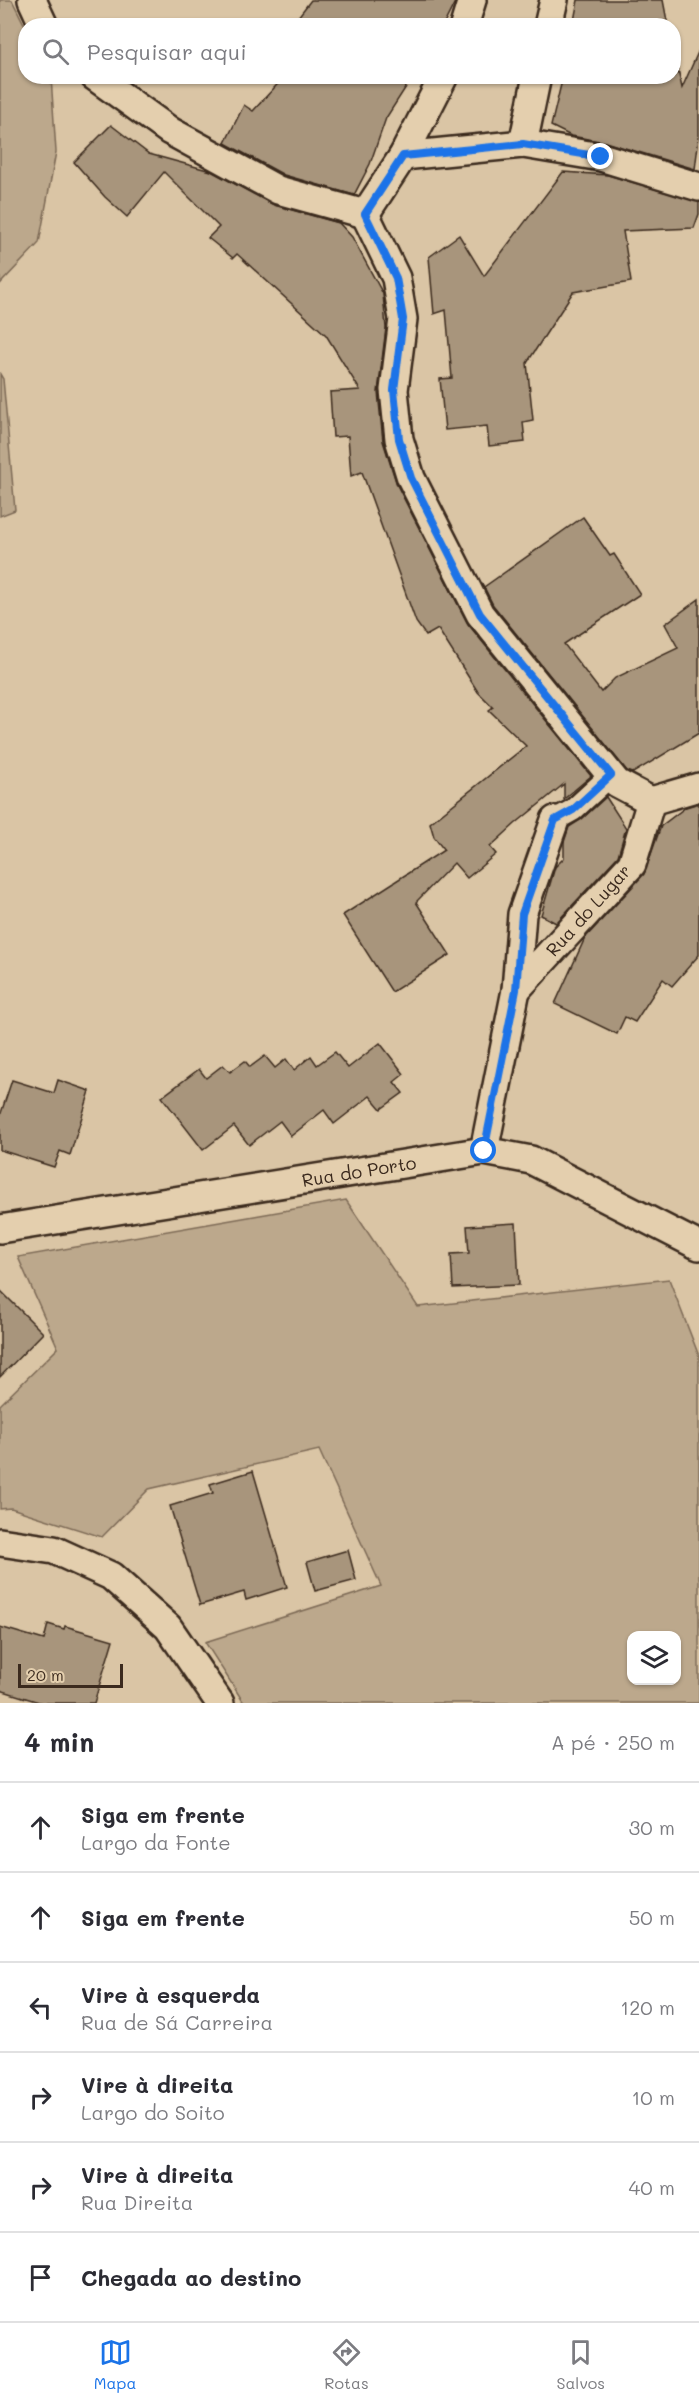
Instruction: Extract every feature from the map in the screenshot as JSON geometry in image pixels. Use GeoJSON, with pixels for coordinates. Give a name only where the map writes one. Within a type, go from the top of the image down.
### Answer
{"type":"FeatureCollection","features":[{"type":"Feature","properties":{"kind":"street"},"geometry":{"type":"LineString","coordinates":[[32,0],[40,18]]}},
{"type":"Feature","properties":{"kind":"street"},"geometry":{"type":"LineString","coordinates":[[466,18],[472,0]]}},
{"type":"Feature","properties":{"kind":"street"},"geometry":{"type":"LineString","coordinates":[[550,18],[554,0]]}},
{"type":"Feature","properties":{"kind":"street"},"geometry":{"type":"LineString","coordinates":[[105,84],[170,131],[278,190],[365,214],[396,278],[403,319],[394,390],[399,439],[411,478],[480,614],[617,783],[651,801],[699,787]]}},
{"type":"Feature","properties":{"kind":"street"},"geometry":{"type":"LineString","coordinates":[[365,214],[403,156],[440,84]]}},
{"type":"Feature","properties":{"kind":"street"},"geometry":{"type":"LineString","coordinates":[[523,144],[535,84]]}},
{"type":"Feature","properties":{"kind":"street"},"geometry":{"type":"LineString","coordinates":[[403,156],[523,144],[601,157],[699,187]]}},
{"type":"Feature","properties":{"kind":"street"},"geometry":{"type":"LineString","coordinates":[[484,1151],[516,990],[522,914],[555,820],[573,810],[611,775]]}},
{"type":"Feature","properties":{"kind":"street","name":"Rua do Lugar"},"geometry":{"type":"LineString","coordinates":[[516,990],[632,864],[651,801]]}},
{"type":"Feature","properties":{"kind":"street","name":"Rua do Porto"},"geometry":{"type":"LineString","coordinates":[[0,1229],[484,1151],[531,1160],[699,1246]]}},
{"type":"Feature","properties":{"kind":"street"},"geometry":{"type":"LineString","coordinates":[[0,1542],[54,1550],[111,1576],[168,1627],[220,1703]]}},
{"type":"Feature","properties":{"kind":"shaded area"},"geometry":{"type":"Polygon","coordinates":[[[0,0],[12,0],[21,18],[18,18],[18,84],[51,84],[56,152],[39,243],[0,284],[0,0]]]}},
{"type":"Feature","properties":{"kind":"shaded area"},"geometry":{"type":"Polygon","coordinates":[[[0,374],[3,379],[15,510],[0,516],[0,374]]]}},
{"type":"Feature","properties":{"kind":"shaded area"},"geometry":{"type":"Polygon","coordinates":[[[346,1200],[418,1307],[669,1279],[699,1356],[699,1703],[244,1703],[205,1642],[381,1586],[319,1450],[149,1489],[102,1537],[11,1508],[0,1509],[0,1405],[58,1348],[18,1257],[346,1200]]]}},
{"type":"Feature","properties":{"kind":"building"},"geometry":{"type":"Polygon","coordinates":[[[311,0],[456,0],[447,18],[297,18],[311,0]]]}},
{"type":"Feature","properties":{"kind":"building"},"geometry":{"type":"Polygon","coordinates":[[[578,0],[663,0],[666,18],[575,18],[578,0]]]}},
{"type":"Feature","properties":{"kind":"building"},"geometry":{"type":"Polygon","coordinates":[[[699,50],[699,137],[695,169],[605,142],[571,136],[551,126],[561,84],[681,83],[682,88],[699,50]]]}},
{"type":"Feature","properties":{"kind":"building"},"geometry":{"type":"Polygon","coordinates":[[[278,84],[408,84],[386,118],[370,164],[354,195],[284,175],[225,143],[244,105],[253,111],[278,84]]]}},
{"type":"Feature","properties":{"kind":"building"},"geometry":{"type":"Polygon","coordinates":[[[111,125],[149,154],[211,171],[274,205],[339,223],[352,237],[383,294],[386,328],[378,392],[383,441],[397,485],[468,624],[591,776],[564,799],[564,784],[515,824],[490,847],[496,854],[467,878],[454,863],[416,902],[450,955],[392,992],[343,915],[444,850],[434,837],[430,823],[526,746],[489,710],[493,707],[478,692],[438,629],[426,636],[416,622],[362,472],[351,476],[348,436],[333,437],[330,392],[360,390],[326,335],[237,254],[233,258],[208,238],[219,227],[164,172],[127,217],[105,197],[74,162],[111,125]]]}},
{"type":"Feature","properties":{"kind":"building"},"geometry":{"type":"Polygon","coordinates":[[[563,172],[608,175],[699,202],[699,214],[694,228],[623,231],[631,282],[573,292],[527,363],[533,420],[523,422],[525,442],[489,446],[487,426],[445,430],[440,379],[452,378],[446,310],[434,314],[429,257],[459,235],[484,276],[563,172]]]}},
{"type":"Feature","properties":{"kind":"building"},"geometry":{"type":"Polygon","coordinates":[[[583,517],[610,556],[614,554],[640,594],[564,644],[601,692],[615,678],[678,648],[665,624],[699,599],[699,733],[633,773],[627,771],[493,605],[484,587],[583,517]]]}},
{"type":"Feature","properties":{"kind":"building"},"geometry":{"type":"Polygon","coordinates":[[[606,797],[626,828],[618,856],[556,923],[541,915],[555,867],[564,858],[564,842],[569,827],[582,819],[606,797]]]}},
{"type":"Feature","properties":{"kind":"building"},"geometry":{"type":"Polygon","coordinates":[[[699,803],[699,955],[672,986],[663,979],[635,1022],[625,1017],[617,1034],[555,1004],[585,938],[644,874],[661,826],[686,807],[699,803]]]}},
{"type":"Feature","properties":{"kind":"building"},"geometry":{"type":"Polygon","coordinates":[[[380,1043],[404,1074],[394,1082],[403,1093],[381,1109],[370,1096],[334,1124],[324,1110],[291,1136],[280,1121],[249,1145],[234,1126],[203,1150],[162,1097],[199,1069],[206,1078],[223,1065],[230,1072],[245,1061],[250,1067],[265,1056],[275,1068],[286,1059],[294,1070],[311,1056],[317,1065],[335,1052],[348,1068],[380,1043]]]}},
{"type":"Feature","properties":{"kind":"building"},"geometry":{"type":"Polygon","coordinates":[[[12,1080],[54,1093],[58,1080],[90,1091],[70,1155],[60,1151],[54,1167],[0,1150],[0,1116],[12,1080]]]}},
{"type":"Feature","properties":{"kind":"building"},"geometry":{"type":"Polygon","coordinates":[[[516,1223],[519,1285],[453,1288],[451,1254],[469,1253],[467,1226],[516,1223]]]}},
{"type":"Feature","properties":{"kind":"building"},"geometry":{"type":"Polygon","coordinates":[[[0,1290],[43,1333],[0,1377],[0,1290]]]}},
{"type":"Feature","properties":{"kind":"building"},"geometry":{"type":"Polygon","coordinates":[[[253,1471],[287,1587],[246,1600],[244,1592],[200,1605],[170,1506],[213,1493],[210,1484],[253,1471]]]}},
{"type":"Feature","properties":{"kind":"building"},"geometry":{"type":"Polygon","coordinates":[[[348,1550],[356,1580],[315,1591],[307,1562],[348,1550]]]}},
{"type":"Feature","properties":{"kind":"building"},"geometry":{"type":"Polygon","coordinates":[[[48,1624],[64,1629],[65,1626],[113,1640],[94,1703],[42,1703],[0,1690],[0,1627],[44,1640],[48,1624]]]}},
{"type":"Feature","properties":{"kind":"route"},"geometry":{"type":"LineString","coordinates":[[484,1151],[516,990],[522,914],[555,820],[573,810],[611,775],[480,614],[411,478],[399,439],[394,390],[403,319],[396,278],[365,214],[403,156],[523,144],[601,157]]}}]}
